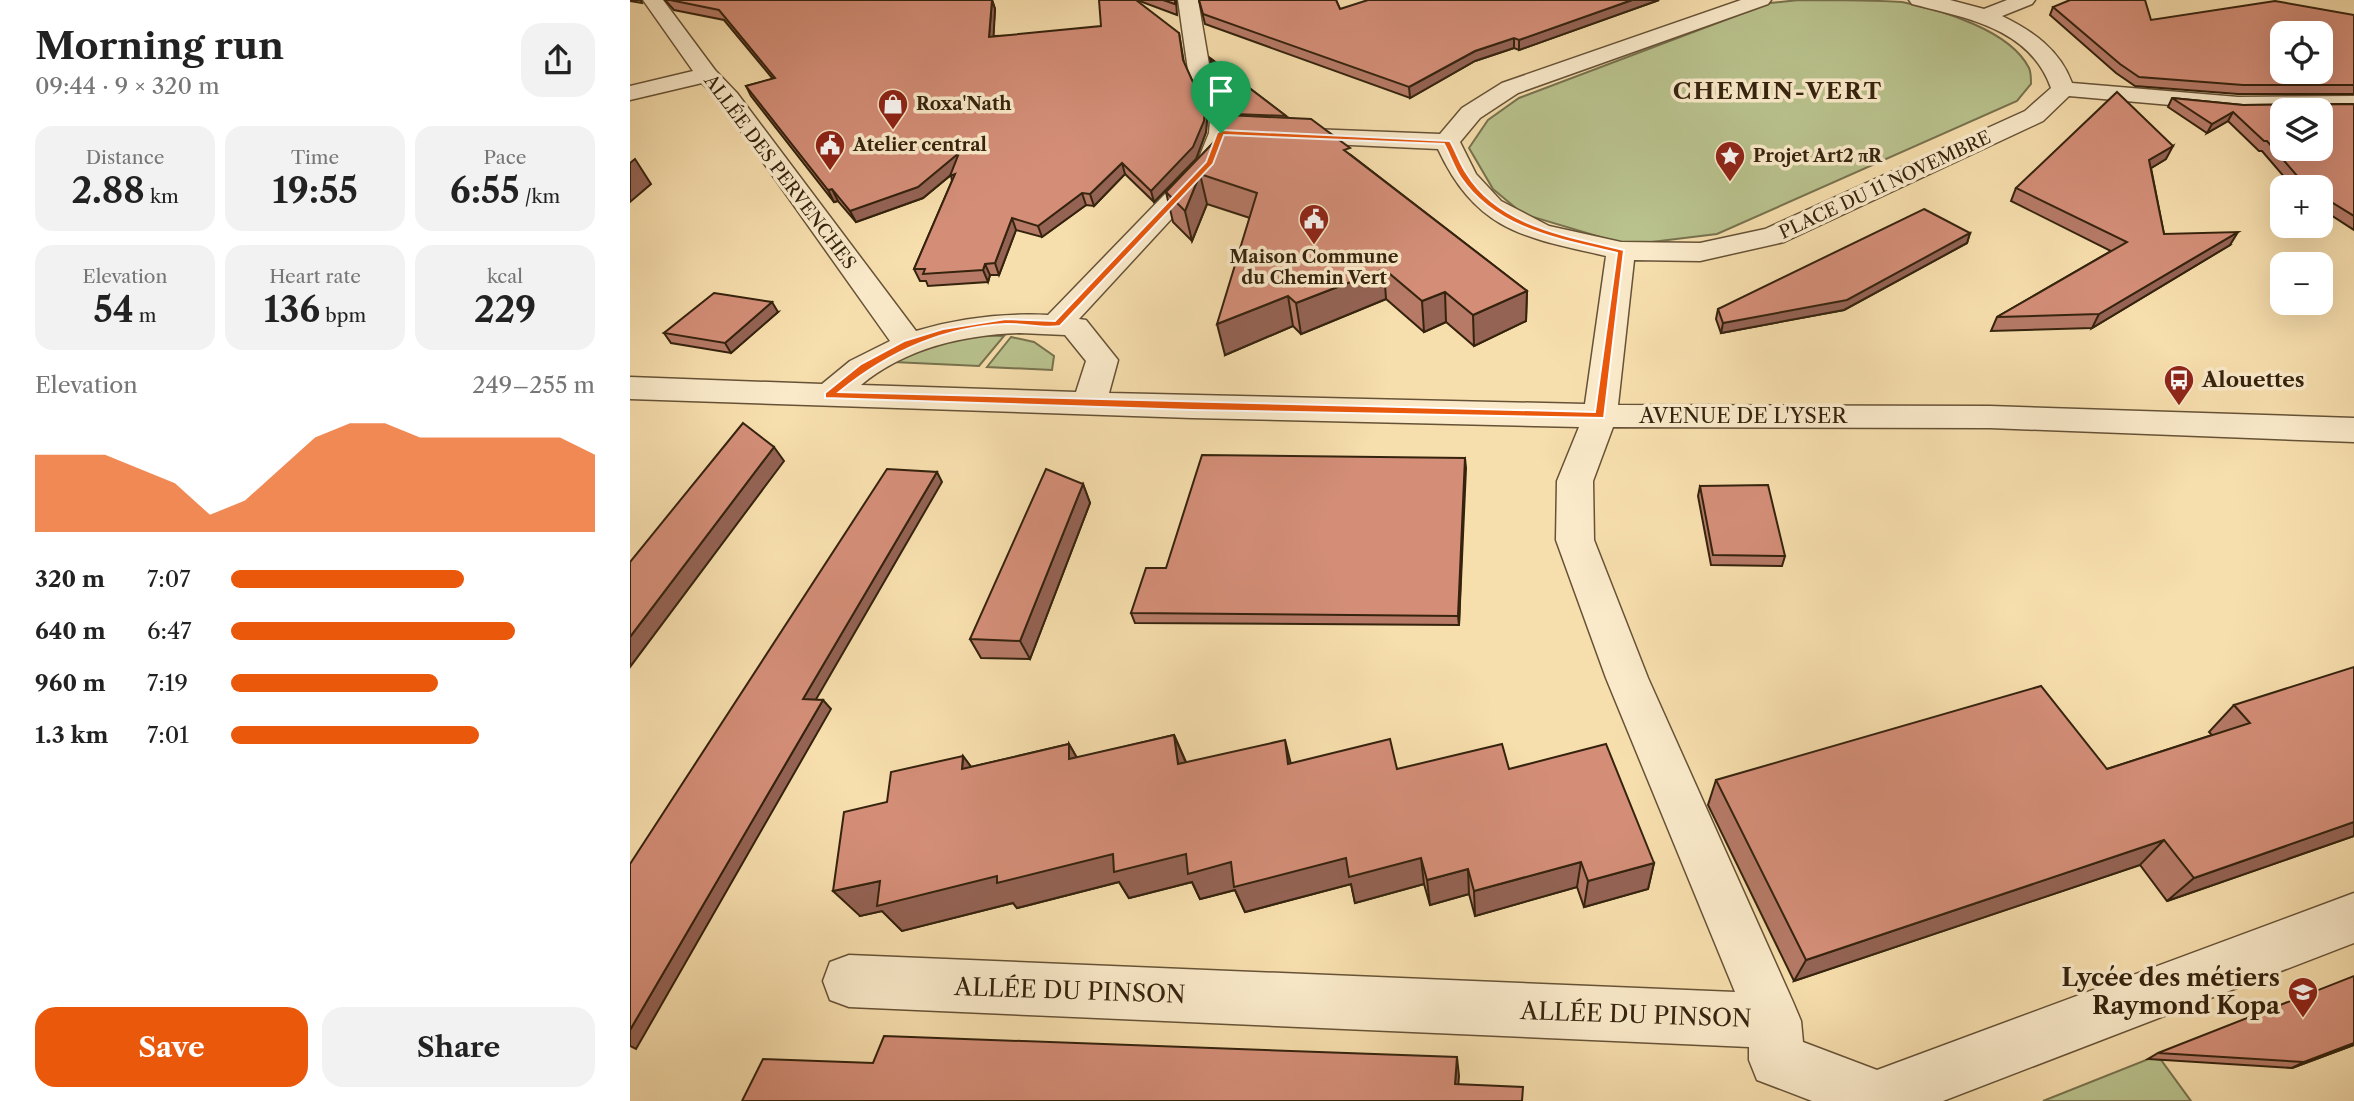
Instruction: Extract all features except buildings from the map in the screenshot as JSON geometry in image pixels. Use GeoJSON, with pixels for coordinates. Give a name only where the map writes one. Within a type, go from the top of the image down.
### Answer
{"type":"FeatureCollection","features":[{"type":"Feature","properties":{"kind":"street","name":"ALLÉE DES PERVENCHES"},"geometry":{"type":"LineString","coordinates":[[653,0],[707,75],[729,97],[908,343]]}},
{"type":"Feature","properties":{"kind":"street"},"geometry":{"type":"LineString","coordinates":[[1057,324],[1210,163],[1221,133],[1222,120],[1199,70],[1188,0]]}},
{"type":"Feature","properties":{"kind":"street"},"geometry":{"type":"LineString","coordinates":[[1221,133],[1447,142],[1471,113],[1510,88],[1761,0]]}},
{"type":"Feature","properties":{"kind":"street"},"geometry":{"type":"LineString","coordinates":[[1919,0],[1987,15],[2031,43],[2053,65],[2063,89],[2238,104],[2354,103]]}},
{"type":"Feature","properties":{"kind":"street"},"geometry":{"type":"LineString","coordinates":[[1987,15],[2025,0]]}},
{"type":"Feature","properties":{"kind":"street"},"geometry":{"type":"LineString","coordinates":[[630,93],[707,75]]}},
{"type":"Feature","properties":{"kind":"street","name":"PLACE DU 11 NOVEMBRE"},"geometry":{"type":"LineString","coordinates":[[1447,142],[1464,177],[1491,207],[1540,232],[1621,251],[1700,252],[1774,236],[2034,116],[2063,89]]}},
{"type":"Feature","properties":{"kind":"street","name":"ALLÉE DU PINSON"},"geometry":{"type":"LineString","coordinates":[[849,981],[1774,1021],[1627,678],[1575,540],[1576,481],[1600,416],[1621,251]]}},
{"type":"Feature","properties":{"kind":"street"},"geometry":{"type":"LineString","coordinates":[[829,396],[865,366],[908,343],[947,331],[1006,321],[1075,327],[1102,360],[1090,403]]}},
{"type":"Feature","properties":{"kind":"street","name":"AVENUE DE L'YSER"},"geometry":{"type":"LineString","coordinates":[[630,388],[829,396],[895,395],[1090,403],[1600,416],[1990,417],[2354,430]]}},
{"type":"Feature","properties":{"kind":"street"},"geometry":{"type":"LineString","coordinates":[[1774,1021],[1777,1060],[1877,1098],[2354,918]]}},
{"type":"Feature","properties":{"kind":"green space"},"geometry":{"type":"Polygon","coordinates":[[[1799,0],[1902,2],[1954,16],[2007,43],[2029,68],[2031,84],[2017,101],[1717,234],[1627,245],[1523,214],[1493,189],[1469,148],[1488,120],[1519,98],[1770,3],[1799,0]]]}},
{"type":"Feature","properties":{"kind":"green space"},"geometry":{"type":"Polygon","coordinates":[[[972,335],[1004,336],[979,366],[893,362],[942,342],[972,335]]]}},
{"type":"Feature","properties":{"kind":"green space"},"geometry":{"type":"Polygon","coordinates":[[[1011,337],[1034,342],[1054,356],[1052,370],[987,367],[1011,337]]]}},
{"type":"Feature","properties":{"kind":"green space"},"geometry":{"type":"Polygon","coordinates":[[[2151,1058],[2161,1060],[2191,1101],[2043,1101],[2151,1058]]]}},
{"type":"Feature","properties":{"kind":"place","name":"Roxa'Nath"},"geometry":{"type":"Point","coordinates":[893,131]}},
{"type":"Feature","properties":{"kind":"place","name":"Atelier central"},"geometry":{"type":"Point","coordinates":[830,172]}},
{"type":"Feature","properties":{"kind":"place","name":"Projet Art2 πR"},"geometry":{"type":"Point","coordinates":[1730,183]}},
{"type":"Feature","properties":{"kind":"place","name":"Maison Commune du Chemin Vert"},"geometry":{"type":"Point","coordinates":[1314,246]}},
{"type":"Feature","properties":{"kind":"place","name":"Alouettes"},"geometry":{"type":"Point","coordinates":[2179,407]}},
{"type":"Feature","properties":{"kind":"place","name":"Lycée des métiers Raymond Kopa"},"geometry":{"type":"Point","coordinates":[2303,1019]}},
{"type":"Feature","properties":{"kind":"district","name":"CHEMIN-VERT"},"geometry":{"type":"Point","coordinates":[1778,91]}},
{"type":"Feature","properties":{"kind":"route"},"geometry":{"type":"LineString","coordinates":[[1221,133],[1447,142],[1464,177],[1491,207],[1540,232],[1621,251],[1600,416],[1192,407],[895,395],[829,396],[865,366],[908,343],[947,331],[1006,321],[1057,324],[1210,163],[1221,133]]}}]}
